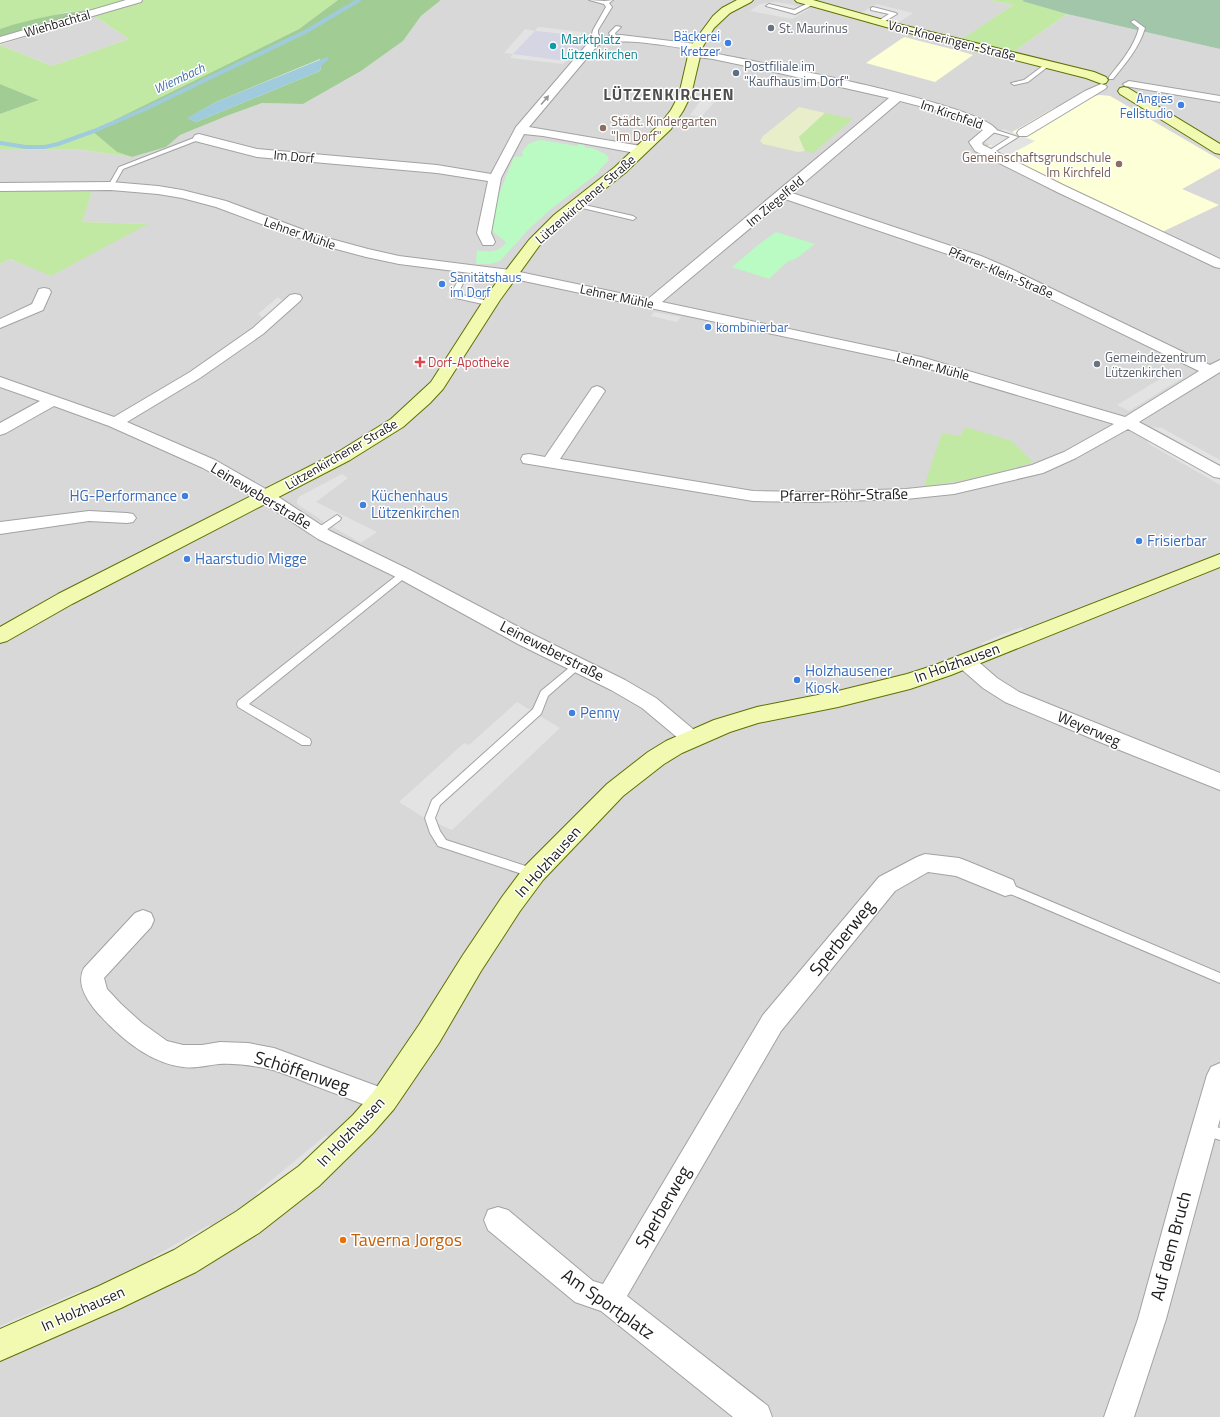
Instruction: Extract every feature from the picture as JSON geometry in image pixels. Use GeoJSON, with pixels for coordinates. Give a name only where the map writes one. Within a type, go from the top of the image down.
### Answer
{"type":"FeatureCollection","features":[{"type":"Feature","properties":{"kind":"main road","name":"Lützenkirchener Straße"},"geometry":{"type":"LineString","coordinates":[[695,51],[690,43],[694,32],[700,23],[718,7],[733,0]]}},
{"type":"Feature","properties":{"kind":"main road","name":"Lützenkirchener Straße"},"geometry":{"type":"LineString","coordinates":[[0,636],[65,599],[350,452],[392,426],[412,410],[437,385],[489,304],[534,243],[559,218],[620,170],[666,126],[677,111],[685,95],[695,51],[707,31],[715,20],[734,6],[747,0]]}},
{"type":"Feature","properties":{"kind":"main road","name":"Von-Knoeringen-Straße"},"geometry":{"type":"LineString","coordinates":[[807,2],[1048,64],[1105,82],[1122,80],[1127,88]]}},
{"type":"Feature","properties":{"kind":"main road"},"geometry":{"type":"LineString","coordinates":[[1127,88],[1220,150]]}},
{"type":"Feature","properties":{"kind":"main road","name":"In Holzhausen"},"geometry":{"type":"LineString","coordinates":[[0,1345],[110,1297],[185,1261],[248,1222],[309,1176],[363,1124],[384,1100],[429,1034],[472,962],[534,873],[615,790],[656,758],[692,739],[722,726],[757,715],[867,692],[910,681],[966,662],[1220,560]]}},
{"type":"Feature","properties":{"kind":"street","name":"Wiehbachtal"},"geometry":{"type":"LineString","coordinates":[[0,40],[137,0]]}},
{"type":"Feature","properties":{"kind":"street"},"geometry":{"type":"LineString","coordinates":[[488,242],[484,233],[495,178],[520,130],[593,44],[600,40],[629,38],[695,51]]}},
{"type":"Feature","properties":{"kind":"street","name":"Im Kirchfeld"},"geometry":{"type":"LineString","coordinates":[[695,51],[897,97],[957,115],[987,126],[991,130],[975,142],[979,148],[1061,189],[1220,264]]}},
{"type":"Feature","properties":{"kind":"street"},"geometry":{"type":"LineString","coordinates":[[1022,133],[1105,82]]}},
{"type":"Feature","properties":{"kind":"street"},"geometry":{"type":"LineString","coordinates":[[1127,88],[1220,99]]}},
{"type":"Feature","properties":{"kind":"street","name":"Im Ziegelfeld"},"geometry":{"type":"LineString","coordinates":[[652,303],[897,97]]}},
{"type":"Feature","properties":{"kind":"street"},"geometry":{"type":"LineString","coordinates":[[520,130],[543,132],[641,150]]}},
{"type":"Feature","properties":{"kind":"street","name":"Im Dorf"},"geometry":{"type":"LineString","coordinates":[[199,138],[257,153],[437,169],[495,178]]}},
{"type":"Feature","properties":{"kind":"street","name":"Lehner Mühle"},"geometry":{"type":"LineString","coordinates":[[0,187],[112,186],[158,190],[221,204],[336,246],[366,253],[399,260],[510,274],[916,360],[1127,422],[1220,473]]}},
{"type":"Feature","properties":{"kind":"street","name":"Pfarrer-Klein-Straße"},"geometry":{"type":"LineString","coordinates":[[783,194],[990,265],[1215,368]]}},
{"type":"Feature","properties":{"kind":"street"},"geometry":{"type":"LineString","coordinates":[[0,324],[38,307],[44,292]]}},
{"type":"Feature","properties":{"kind":"street"},"geometry":{"type":"LineString","coordinates":[[114,423],[195,375],[252,336],[295,298]]}},
{"type":"Feature","properties":{"kind":"street"},"geometry":{"type":"LineString","coordinates":[[1127,422],[1215,368]]}},
{"type":"Feature","properties":{"kind":"street","name":"Leineweberstraße"},"geometry":{"type":"LineString","coordinates":[[0,382],[114,423],[209,464],[266,496],[319,531],[404,574],[525,639],[618,684],[649,703],[692,739]]}},
{"type":"Feature","properties":{"kind":"street"},"geometry":{"type":"LineString","coordinates":[[549,463],[597,391]]}},
{"type":"Feature","properties":{"kind":"street"},"geometry":{"type":"LineString","coordinates":[[0,430],[52,401]]}},
{"type":"Feature","properties":{"kind":"street","name":"Pfarrer-Röhr-Straße"},"geometry":{"type":"LineString","coordinates":[[529,459],[753,496],[811,497],[906,494],[954,489],[1037,469],[1070,455],[1127,422]]}},
{"type":"Feature","properties":{"kind":"street"},"geometry":{"type":"LineString","coordinates":[[0,528],[89,516],[127,518]]}},
{"type":"Feature","properties":{"kind":"street","name":"Weyerweg"},"geometry":{"type":"LineString","coordinates":[[966,662],[990,683],[1012,696],[1114,740],[1220,782]]}},
{"type":"Feature","properties":{"kind":"street","name":"Sperberweg"},"geometry":{"type":"LineString","coordinates":[[609,1300],[772,1023],[887,884],[925,863],[959,867],[1005,886]]}},
{"type":"Feature","properties":{"kind":"street","name":"Schöffenweg"},"geometry":{"type":"LineString","coordinates":[[143,920],[92,975],[96,994],[112,1012],[133,1031],[161,1050],[183,1056],[202,1056],[220,1053],[261,1056],[274,1059],[384,1100]]}},
{"type":"Feature","properties":{"kind":"street","name":"Auf dem Bruch"},"geometry":{"type":"LineString","coordinates":[[1119,1417],[1212,1131],[1220,1075]]}},
{"type":"Feature","properties":{"kind":"street","name":"Am Sportplatz"},"geometry":{"type":"LineString","coordinates":[[498,1220],[585,1292],[609,1300],[757,1417]]}},
{"type":"Feature","properties":{"kind":"lane"},"geometry":{"type":"LineString","coordinates":[[592,0],[608,2],[609,7],[607,12],[595,29],[595,34],[600,40]]}},
{"type":"Feature","properties":{"kind":"lane"},"geometry":{"type":"LineString","coordinates":[[769,6],[795,12],[807,2]]}},
{"type":"Feature","properties":{"kind":"lane"},"geometry":{"type":"LineString","coordinates":[[873,9],[894,14],[880,22]]}},
{"type":"Feature","properties":{"kind":"lane"},"geometry":{"type":"LineString","coordinates":[[1105,82],[1133,48],[1140,34],[1142,28],[1134,22]]}},
{"type":"Feature","properties":{"kind":"lane"},"geometry":{"type":"LineString","coordinates":[[614,38],[612,33],[618,27]]}},
{"type":"Feature","properties":{"kind":"lane"},"geometry":{"type":"LineString","coordinates":[[1014,83],[1026,81],[1048,64]]}},
{"type":"Feature","properties":{"kind":"lane"},"geometry":{"type":"LineString","coordinates":[[989,153],[1015,137],[991,130]]}},
{"type":"Feature","properties":{"kind":"lane","name":"Im Dorf"},"geometry":{"type":"LineString","coordinates":[[112,186],[121,168],[199,138]]}},
{"type":"Feature","properties":{"kind":"lane"},"geometry":{"type":"LineString","coordinates":[[576,205],[633,218]]}},
{"type":"Feature","properties":{"kind":"lane"},"geometry":{"type":"LineString","coordinates":[[462,279],[454,296],[489,304]]}},
{"type":"Feature","properties":{"kind":"lane"},"geometry":{"type":"LineString","coordinates":[[319,531],[337,518]]}},
{"type":"Feature","properties":{"kind":"lane"},"geometry":{"type":"LineString","coordinates":[[306,742],[242,704],[404,574]]}},
{"type":"Feature","properties":{"kind":"lane"},"geometry":{"type":"LineString","coordinates":[[534,873],[442,843],[435,833],[430,818],[436,804],[537,711],[544,694],[578,664]]}},
{"type":"Feature","properties":{"kind":"lane","name":"Sperberweg"},"geometry":{"type":"LineString","coordinates":[[1005,886],[1220,978]]}},
{"type":"Feature","properties":{"kind":"shaded area"},"geometry":{"type":"Polygon","coordinates":[[[441,0],[990,0],[1013,5],[963,39],[1013,52],[1067,14],[1220,49],[1220,160],[1110,96],[1099,95],[1054,108],[985,148],[1218,205],[1182,189],[1220,168],[1220,1417],[0,1417],[0,264],[9,259],[51,275],[147,224],[81,222],[92,191],[0,190],[0,150],[75,149],[132,157],[165,147],[180,135],[262,103],[303,104],[361,71],[403,41],[421,16],[441,0]]]}},
{"type":"Feature","properties":{"kind":"shaded area"},"geometry":{"type":"Polygon","coordinates":[[[1220,0],[1220,49],[1067,14],[1022,1],[1220,0]]]}},
{"type":"Feature","properties":{"kind":"shaded area"},"geometry":{"type":"Polygon","coordinates":[[[775,2],[810,9],[792,19],[750,11],[760,4],[775,2]]]}},
{"type":"Feature","properties":{"kind":"shaded area"},"geometry":{"type":"Polygon","coordinates":[[[876,4],[913,13],[898,23],[861,13],[876,4]]]}},
{"type":"Feature","properties":{"kind":"shaded area"},"geometry":{"type":"Polygon","coordinates":[[[93,15],[129,39],[52,66],[0,45],[93,15]]]}},
{"type":"Feature","properties":{"kind":"shaded area"},"geometry":{"type":"Polygon","coordinates":[[[538,27],[583,32],[580,36],[535,31],[538,27]]]}},
{"type":"Feature","properties":{"kind":"shaded area"},"geometry":{"type":"Polygon","coordinates":[[[525,29],[535,31],[514,54],[566,61],[563,64],[510,58],[513,54],[504,53],[525,29]]]}},
{"type":"Feature","properties":{"kind":"shaded area","name":"Marktplatz Lützenkirchen"},"geometry":{"type":"Polygon","coordinates":[[[535,31],[592,37],[570,61],[513,54],[535,31]]]}},
{"type":"Feature","properties":{"kind":"shaded area","name":"St. Maurinus"},"geometry":{"type":"Polygon","coordinates":[[[904,37],[973,55],[935,82],[866,63],[904,37]]]}},
{"type":"Feature","properties":{"kind":"shaded area","name":"Gemeinschaftsgrundschule Im Kirchfeld"},"geometry":{"type":"Polygon","coordinates":[[[1099,95],[1110,96],[1220,160],[1220,168],[1182,189],[1219,205],[1162,232],[985,148],[1054,108],[1099,95]]]}},
{"type":"Feature","properties":{"kind":"shaded area"},"geometry":{"type":"Polygon","coordinates":[[[704,96],[718,98],[701,117],[690,115],[704,96]]]}},
{"type":"Feature","properties":{"kind":"shaded area"},"geometry":{"type":"Polygon","coordinates":[[[799,107],[825,113],[799,137],[805,151],[798,152],[763,144],[760,141],[763,136],[799,107]]]}},
{"type":"Feature","properties":{"kind":"shaded area"},"geometry":{"type":"Polygon","coordinates":[[[1004,129],[1035,141],[1007,156],[987,148],[992,145],[984,141],[1004,129]]]}},
{"type":"Feature","properties":{"kind":"shaded area"},"geometry":{"type":"Polygon","coordinates":[[[456,277],[473,280],[475,284],[466,302],[447,297],[456,277]]]}},
{"type":"Feature","properties":{"kind":"shaded area"},"geometry":{"type":"Polygon","coordinates":[[[278,297],[284,302],[265,319],[258,314],[278,297]]]}},
{"type":"Feature","properties":{"kind":"shaded area"},"geometry":{"type":"Polygon","coordinates":[[[654,312],[681,317],[677,322],[651,316],[654,312]]]}},
{"type":"Feature","properties":{"kind":"shaded area"},"geometry":{"type":"Polygon","coordinates":[[[1173,371],[1184,377],[1129,411],[1117,405],[1173,371]]]}},
{"type":"Feature","properties":{"kind":"shaded area"},"geometry":{"type":"Polygon","coordinates":[[[1152,427],[1162,428],[1220,460],[1220,465],[1152,427]]]}},
{"type":"Feature","properties":{"kind":"shaded area"},"geometry":{"type":"Polygon","coordinates":[[[1146,438],[1220,480],[1220,485],[1149,444],[1146,438]]]}},
{"type":"Feature","properties":{"kind":"shaded area"},"geometry":{"type":"Polygon","coordinates":[[[342,474],[348,478],[316,502],[377,532],[361,543],[297,504],[297,500],[300,496],[342,474]]]}},
{"type":"Feature","properties":{"kind":"shaded area"},"geometry":{"type":"Polygon","coordinates":[[[1021,627],[1025,630],[984,647],[981,643],[1021,627]]]}},
{"type":"Feature","properties":{"kind":"shaded area"},"geometry":{"type":"Polygon","coordinates":[[[517,702],[560,728],[452,830],[423,817],[399,802],[464,743],[469,745],[517,702]]]}},
{"type":"Feature","properties":{"kind":"shaded area"},"geometry":{"type":"Polygon","coordinates":[[[326,1135],[331,1140],[261,1199],[256,1193],[326,1135]]]}},
{"type":"Feature","properties":{"kind":"shaded area"},"geometry":{"type":"Polygon","coordinates":[[[209,1225],[212,1232],[156,1264],[153,1257],[209,1225]]]}},
{"type":"Feature","properties":{"kind":"shaded area"},"geometry":{"type":"Polygon","coordinates":[[[80,1291],[82,1300],[0,1336],[0,1326],[80,1291]]]}},
{"type":"Feature","properties":{"kind":"green space"},"geometry":{"type":"Polygon","coordinates":[[[0,0],[127,0],[99,9],[67,12],[0,29],[0,0]]]}},
{"type":"Feature","properties":{"kind":"green space"},"geometry":{"type":"Polygon","coordinates":[[[142,0],[338,0],[299,29],[92,131],[117,152],[132,157],[75,149],[0,150],[0,114],[39,100],[0,84],[0,45],[52,66],[129,39],[93,15],[142,0]]]}},
{"type":"Feature","properties":{"kind":"green space"},"geometry":{"type":"Polygon","coordinates":[[[338,0],[441,0],[421,16],[403,41],[361,71],[303,104],[262,103],[180,135],[166,147],[132,157],[117,152],[92,131],[299,29],[338,0]],[[320,59],[216,102],[188,118],[196,122],[320,71],[320,59]]]}},
{"type":"Feature","properties":{"kind":"green space"},"geometry":{"type":"Polygon","coordinates":[[[990,0],[1024,0],[1023,1],[1067,14],[1013,52],[962,39],[1013,5],[990,0]]]}},
{"type":"Feature","properties":{"kind":"green space"},"geometry":{"type":"Polygon","coordinates":[[[99,9],[0,37],[0,29],[12,25],[49,16],[99,9]]]}},
{"type":"Feature","properties":{"kind":"green space"},"geometry":{"type":"Polygon","coordinates":[[[0,84],[39,100],[0,114],[0,84]]]}},
{"type":"Feature","properties":{"kind":"green space"},"geometry":{"type":"Polygon","coordinates":[[[825,113],[853,119],[813,153],[805,151],[799,137],[825,113]]]}},
{"type":"Feature","properties":{"kind":"green space"},"geometry":{"type":"Polygon","coordinates":[[[541,140],[577,146],[579,144],[585,145],[584,147],[595,149],[607,155],[609,160],[598,173],[551,209],[529,229],[500,261],[490,264],[476,264],[477,250],[497,250],[506,242],[492,231],[491,227],[499,194],[514,157],[523,156],[522,152],[528,145],[532,142],[541,140]]]}},
{"type":"Feature","properties":{"kind":"green space"},"geometry":{"type":"Polygon","coordinates":[[[0,190],[92,191],[82,222],[148,224],[51,276],[10,259],[0,264],[0,190]]]}},
{"type":"Feature","properties":{"kind":"green space"},"geometry":{"type":"Polygon","coordinates":[[[776,232],[815,244],[797,258],[787,262],[769,279],[732,267],[758,245],[776,232]]]}},
{"type":"Feature","properties":{"kind":"green space"},"geometry":{"type":"Polygon","coordinates":[[[965,427],[1012,441],[1033,462],[979,477],[924,486],[942,433],[960,436],[965,427]]]}},
{"type":"Feature","properties":{"kind":"water"},"geometry":{"type":"Polygon","coordinates":[[[327,57],[329,59],[321,66],[320,71],[196,122],[187,118],[216,102],[327,57]]]}},
{"type":"Feature","properties":{"kind":"waterway","name":"Wiembach"},"geometry":{"type":"LineString","coordinates":[[0,143],[26,147],[45,147],[94,131],[145,109],[305,32],[359,0]]}},
{"type":"Feature","properties":{"kind":"place","name":"St. Maurinus"},"geometry":{"type":"Point","coordinates":[771,28]}},
{"type":"Feature","properties":{"kind":"place","name":"Bäckerei Kretzer"},"geometry":{"type":"Point","coordinates":[728,43]}},
{"type":"Feature","properties":{"kind":"place","name":"Marktplatz Lützenkirchen"},"geometry":{"type":"Point","coordinates":[553,46]}},
{"type":"Feature","properties":{"kind":"place","name":"Postfiliale im \"Kaufhaus im Dorf\""},"geometry":{"type":"Point","coordinates":[736,73]}},
{"type":"Feature","properties":{"kind":"place","name":"Angies Fellstudio"},"geometry":{"type":"Point","coordinates":[1181,105]}},
{"type":"Feature","properties":{"kind":"place","name":"Städt. Kindergarten \"Im Dorf\""},"geometry":{"type":"Point","coordinates":[603,128]}},
{"type":"Feature","properties":{"kind":"place","name":"Gemeinschaftsgrundschule Im Kirchfeld"},"geometry":{"type":"Point","coordinates":[1119,164]}},
{"type":"Feature","properties":{"kind":"place","name":"Sanitätshaus im Dorf"},"geometry":{"type":"Point","coordinates":[442,284]}},
{"type":"Feature","properties":{"kind":"place","name":"kombinierbar"},"geometry":{"type":"Point","coordinates":[708,327]}},
{"type":"Feature","properties":{"kind":"place","name":"Dorf-Apotheke"},"geometry":{"type":"Point","coordinates":[420,362]}},
{"type":"Feature","properties":{"kind":"place","name":"Gemeindezentrum Lützenkirchen"},"geometry":{"type":"Point","coordinates":[1097,364]}},
{"type":"Feature","properties":{"kind":"place","name":"HG-Performance"},"geometry":{"type":"Point","coordinates":[185,496]}},
{"type":"Feature","properties":{"kind":"place","name":"Küchenhaus Lützenkirchen"},"geometry":{"type":"Point","coordinates":[363,505]}},
{"type":"Feature","properties":{"kind":"place","name":"Frisierbar"},"geometry":{"type":"Point","coordinates":[1139,541]}},
{"type":"Feature","properties":{"kind":"place","name":"Haarstudio Migge"},"geometry":{"type":"Point","coordinates":[187,559]}},
{"type":"Feature","properties":{"kind":"place","name":"Holzhausener Kiosk"},"geometry":{"type":"Point","coordinates":[797,680]}},
{"type":"Feature","properties":{"kind":"place","name":"Penny"},"geometry":{"type":"Point","coordinates":[572,713]}},
{"type":"Feature","properties":{"kind":"place","name":"Taverna Jorgos"},"geometry":{"type":"Point","coordinates":[343,1240]}},
{"type":"Feature","properties":{"kind":"district","name":"LÜTZENKIRCHEN"},"geometry":{"type":"Point","coordinates":[669,94]}}]}
